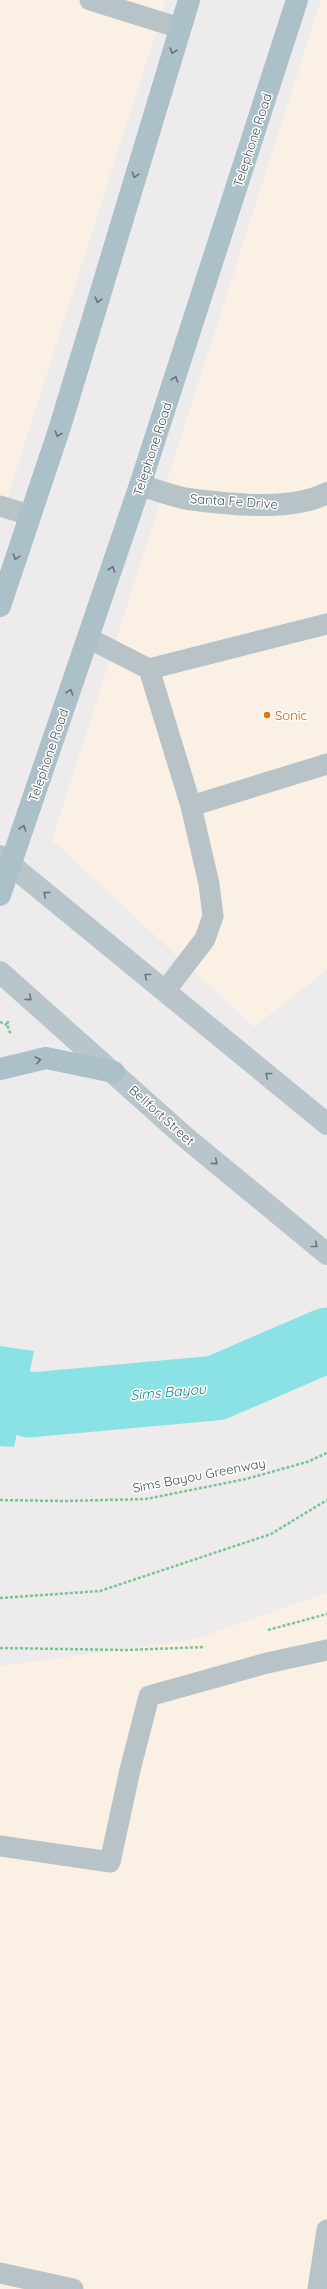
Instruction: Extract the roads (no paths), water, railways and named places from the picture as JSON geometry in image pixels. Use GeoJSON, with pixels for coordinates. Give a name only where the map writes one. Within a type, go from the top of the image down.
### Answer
{"type":"FeatureCollection","features":[{"type":"Feature","properties":{"kind":"main road"},"geometry":{"type":"LineString","coordinates":[[0,606],[60,427],[189,0]]}},
{"type":"Feature","properties":{"kind":"main road","name":"Telephone Road"},"geometry":{"type":"LineString","coordinates":[[0,895],[5,861],[88,638],[140,485],[297,0]]}},
{"type":"Feature","properties":{"kind":"main road"},"geometry":{"type":"LineString","coordinates":[[5,861],[327,1124]]}},
{"type":"Feature","properties":{"kind":"main road","name":"Bellfort Street"},"geometry":{"type":"LineString","coordinates":[[0,972],[114,1072],[185,1138],[327,1254]]}},
{"type":"Feature","properties":{"kind":"main road"},"geometry":{"type":"LineString","coordinates":[[0,1069],[46,1058],[114,1072]]}},
{"type":"Feature","properties":{"kind":"street","name":"Santa Fe Drive"},"geometry":{"type":"LineString","coordinates":[[140,485],[186,499],[275,506],[325,499]]}},
{"type":"Feature","properties":{"kind":"lane"},"geometry":{"type":"LineString","coordinates":[[90,0],[180,28]]}},
{"type":"Feature","properties":{"kind":"lane"},"geometry":{"type":"LineString","coordinates":[[0,506],[30,515]]}},
{"type":"Feature","properties":{"kind":"lane"},"geometry":{"type":"LineString","coordinates":[[88,638],[149,670],[327,624]]}},
{"type":"Feature","properties":{"kind":"lane"},"geometry":{"type":"LineString","coordinates":[[149,670],[191,806],[209,884],[213,916],[205,939],[165,991]]}},
{"type":"Feature","properties":{"kind":"lane"},"geometry":{"type":"LineString","coordinates":[[191,806],[327,764]]}},
{"type":"Feature","properties":{"kind":"lane"},"geometry":{"type":"LineString","coordinates":[[0,1846],[110,1862],[130,1770],[149,1696],[267,1663],[327,1650]]}},
{"type":"Feature","properties":{"kind":"lane"},"geometry":{"type":"LineString","coordinates":[[318,2289],[327,2230]]}},
{"type":"Feature","properties":{"kind":"lane"},"geometry":{"type":"LineString","coordinates":[[0,2273],[73,2289]]}},
{"type":"Feature","properties":{"kind":"water"},"geometry":{"type":"Polygon","coordinates":[[[0,1346],[34,1351],[14,1447],[0,1446],[0,1346]]]}},
{"type":"Feature","properties":{"kind":"waterway","name":"Sims Bayou"},"geometry":{"type":"LineString","coordinates":[[0,1396],[30,1405],[216,1388],[327,1340]]}},
{"type":"Feature","properties":{"kind":"place","name":"Sonic"},"geometry":{"type":"Point","coordinates":[267,715]}}]}
